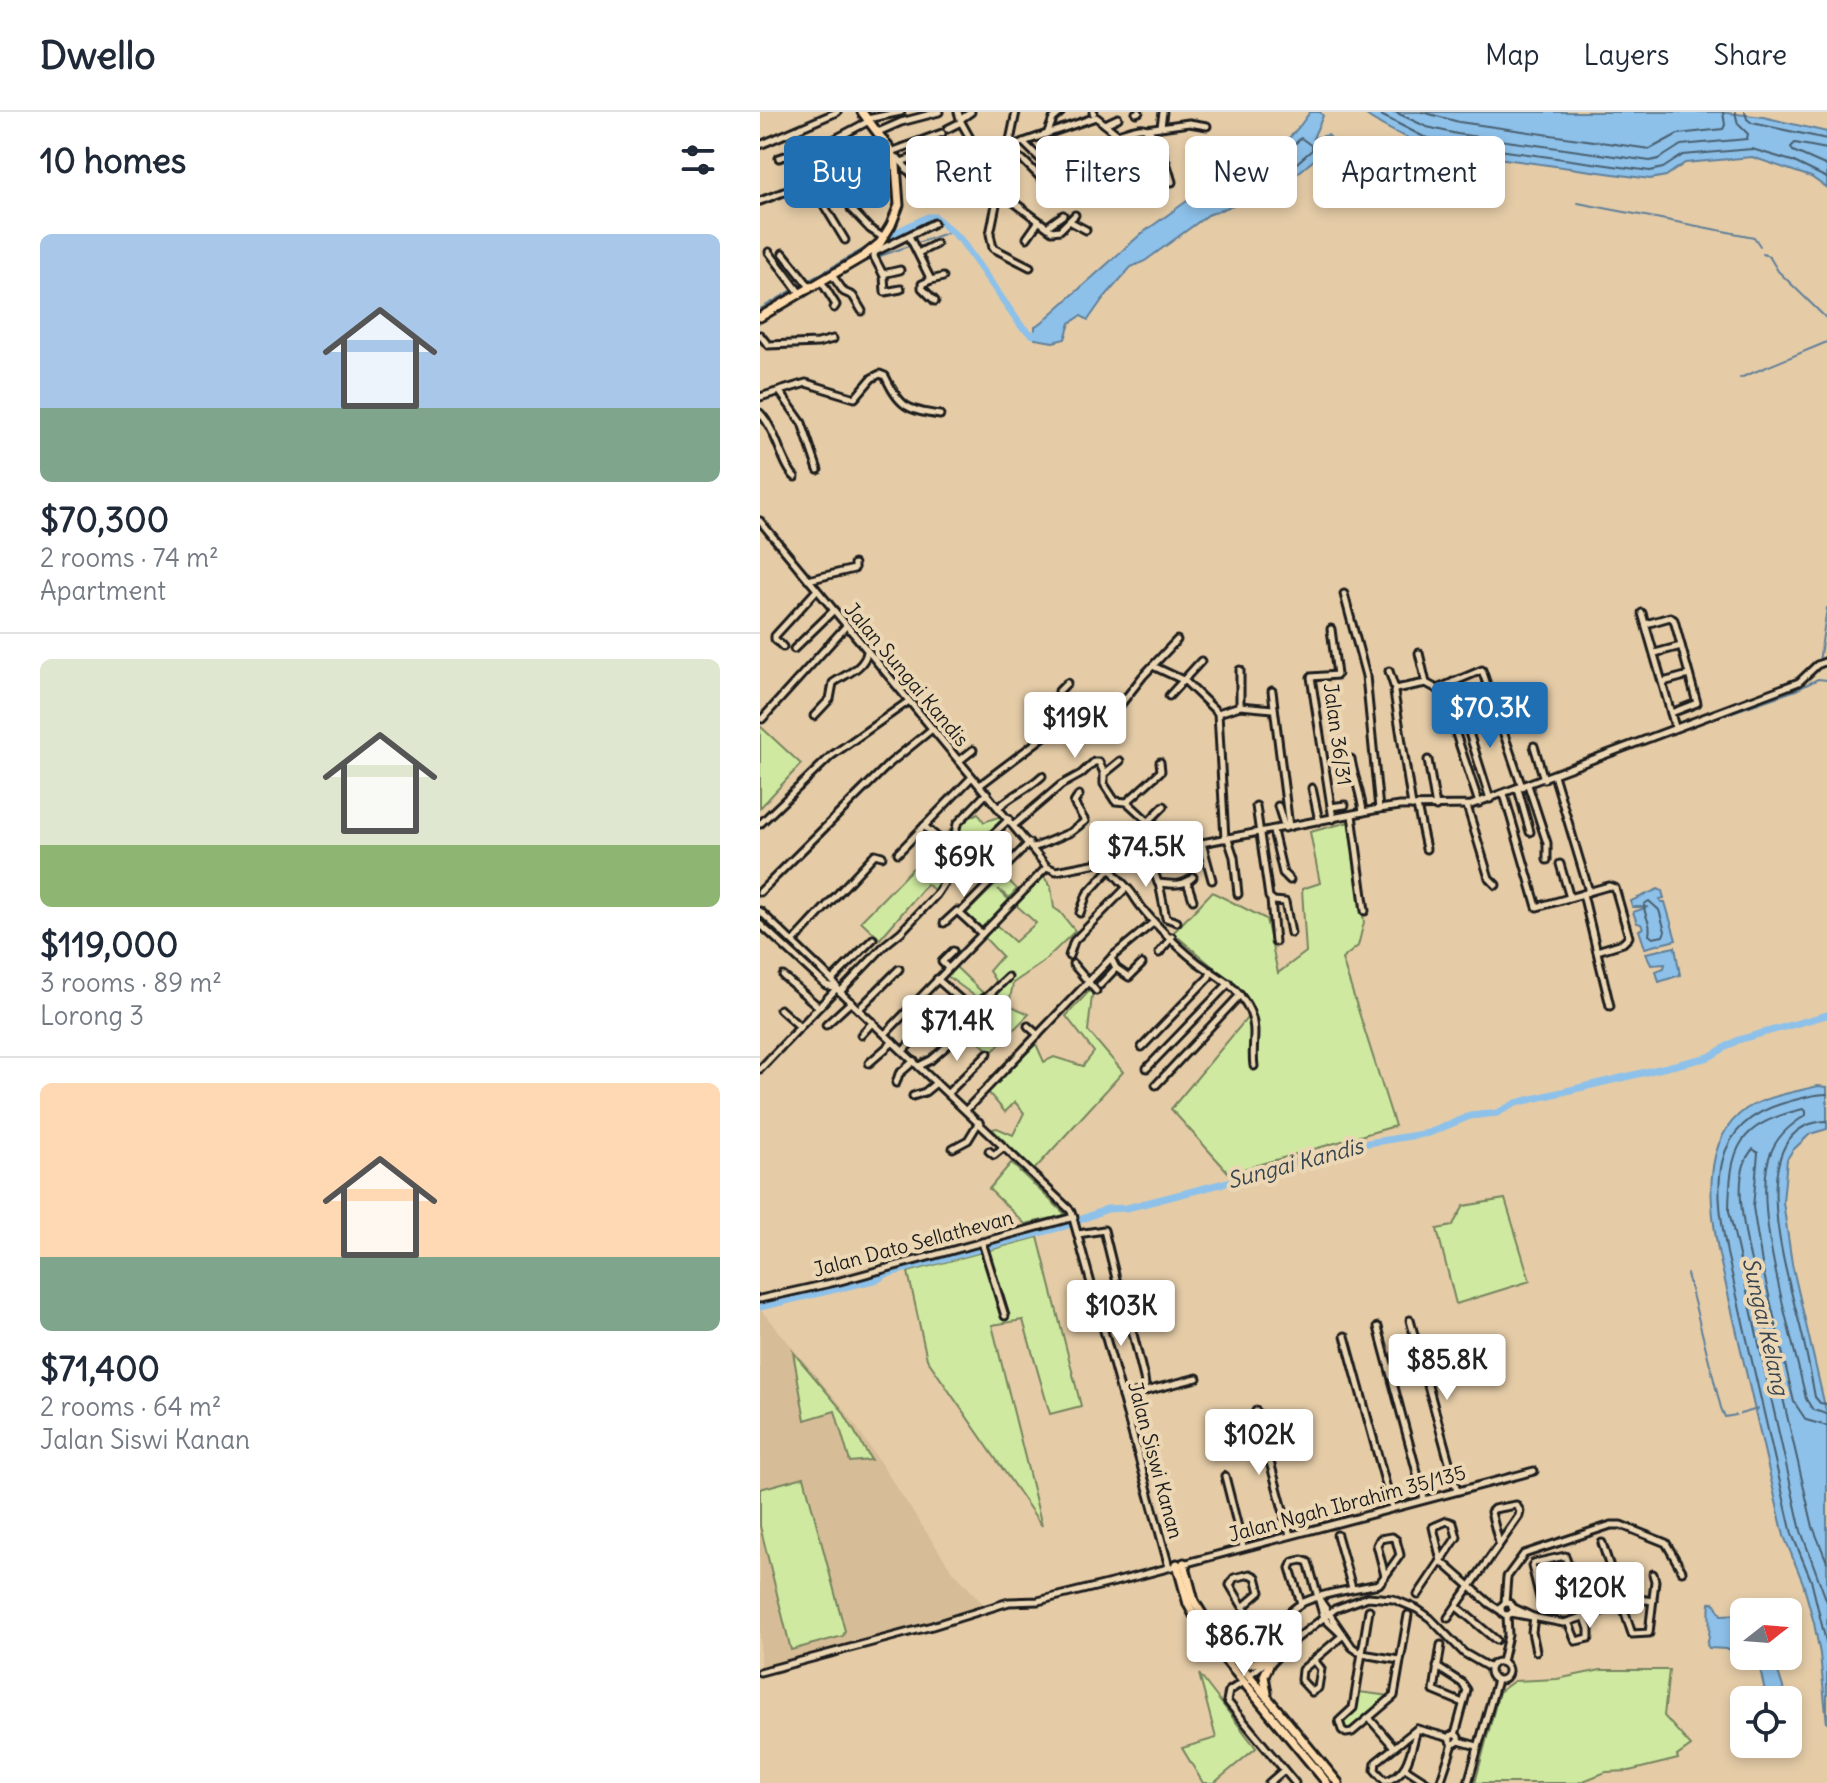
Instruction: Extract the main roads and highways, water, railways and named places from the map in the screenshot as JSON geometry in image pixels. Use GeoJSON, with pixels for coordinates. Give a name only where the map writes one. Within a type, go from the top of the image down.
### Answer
{"type":"FeatureCollection","features":[{"type":"Feature","properties":{"kind":"main road"},"geometry":{"type":"LineString","coordinates":[[760,317],[807,283],[823,283],[875,254],[884,238],[899,205],[899,175],[896,157],[866,117]]}},
{"type":"Feature","properties":{"kind":"main road"},"geometry":{"type":"LineString","coordinates":[[1327,1783],[1194,1619],[1177,1565],[1194,1601],[1246,1680],[1270,1701],[1338,1783]]}},
{"type":"Feature","properties":{"kind":"main road"},"geometry":{"type":"LineString","coordinates":[[1229,1651],[1249,1664],[1268,1663],[1264,1688],[1270,1701]]}},
{"type":"Feature","properties":{"kind":"water"},"geometry":{"type":"Polygon","coordinates":[[[1310,112],[1320,112],[1323,116],[1313,136],[1313,161],[1297,174],[1297,136],[1291,136],[1310,112]]]}},
{"type":"Feature","properties":{"kind":"water"},"geometry":{"type":"Polygon","coordinates":[[[1362,112],[1719,112],[1763,117],[1827,132],[1827,188],[1811,177],[1752,157],[1685,163],[1666,176],[1650,179],[1505,159],[1505,136],[1404,136],[1362,112]]]}},
{"type":"Feature","properties":{"kind":"water"},"geometry":{"type":"Polygon","coordinates":[[[1185,202],[1185,208],[1226,208],[1208,215],[1145,261],[1131,267],[1088,320],[1081,316],[1070,323],[1065,339],[1053,342],[1035,339],[1035,326],[1141,234],[1185,202]]]}},
{"type":"Feature","properties":{"kind":"water"},"geometry":{"type":"Polygon","coordinates":[[[1658,889],[1662,891],[1664,898],[1660,899],[1665,902],[1676,940],[1645,948],[1639,930],[1643,928],[1637,923],[1633,912],[1648,907],[1632,907],[1631,901],[1658,889]]]}},
{"type":"Feature","properties":{"kind":"water"},"geometry":{"type":"Polygon","coordinates":[[[1675,947],[1680,975],[1659,982],[1656,971],[1664,968],[1665,964],[1651,965],[1646,953],[1675,947]]]}},
{"type":"Feature","properties":{"kind":"water","name":"Sungai Kelang"},"geometry":{"type":"Polygon","coordinates":[[[1818,1086],[1827,1087],[1827,1129],[1810,1134],[1787,1159],[1783,1202],[1792,1264],[1827,1415],[1827,1724],[1814,1623],[1803,1583],[1784,1536],[1719,1255],[1711,1197],[1715,1157],[1731,1123],[1746,1109],[1763,1101],[1818,1086]]]}},
{"type":"Feature","properties":{"kind":"water"},"geometry":{"type":"Polygon","coordinates":[[[1714,1602],[1721,1615],[1730,1615],[1730,1649],[1709,1648],[1707,1645],[1710,1603],[1714,1602]]]}},
{"type":"Feature","properties":{"kind":"water"},"geometry":{"type":"Polygon","coordinates":[[[1760,1670],[1777,1670],[1783,1686],[1764,1686],[1760,1670]]]}},
{"type":"Feature","properties":{"kind":"waterway"},"geometry":{"type":"LineString","coordinates":[[1578,203],[1754,237],[1760,246]]}},
{"type":"Feature","properties":{"kind":"waterway"},"geometry":{"type":"LineString","coordinates":[[889,236],[928,217],[935,217],[960,239],[1022,327],[1033,335],[1041,332]]}},
{"type":"Feature","properties":{"kind":"waterway"},"geometry":{"type":"LineString","coordinates":[[837,277],[860,263],[949,232]]}},
{"type":"Feature","properties":{"kind":"waterway"},"geometry":{"type":"LineString","coordinates":[[799,286],[874,243]]}},
{"type":"Feature","properties":{"kind":"waterway"},"geometry":{"type":"LineString","coordinates":[[1763,254],[1769,256],[1778,271],[1827,319]]}},
{"type":"Feature","properties":{"kind":"waterway"},"geometry":{"type":"LineString","coordinates":[[760,322],[821,286]]}},
{"type":"Feature","properties":{"kind":"waterway"},"geometry":{"type":"LineString","coordinates":[[760,309],[794,289]]}},
{"type":"Feature","properties":{"kind":"waterway"},"geometry":{"type":"LineString","coordinates":[[1740,378],[1827,342]]}},
{"type":"Feature","properties":{"kind":"waterway"},"geometry":{"type":"LineString","coordinates":[[1819,662],[1827,608]]}},
{"type":"Feature","properties":{"kind":"waterway"},"geometry":{"type":"LineString","coordinates":[[1701,723],[1796,690],[1818,679],[1827,680]]}},
{"type":"Feature","properties":{"kind":"waterway","name":"Sungai Kandis"},"geometry":{"type":"LineString","coordinates":[[760,1307],[878,1279],[886,1274],[1065,1226],[1107,1209],[1127,1208],[1240,1179],[1344,1147],[1429,1133],[1470,1116],[1497,1113],[1516,1103],[1709,1057],[1738,1040],[1827,1015]]}},
{"type":"Feature","properties":{"kind":"waterway"},"geometry":{"type":"LineString","coordinates":[[1687,1274],[1721,1408],[1725,1417],[1736,1415]]}},
{"type":"Feature","properties":{"kind":"waterway"},"geometry":{"type":"LineString","coordinates":[[1740,1414],[1758,1409]]}}]}
